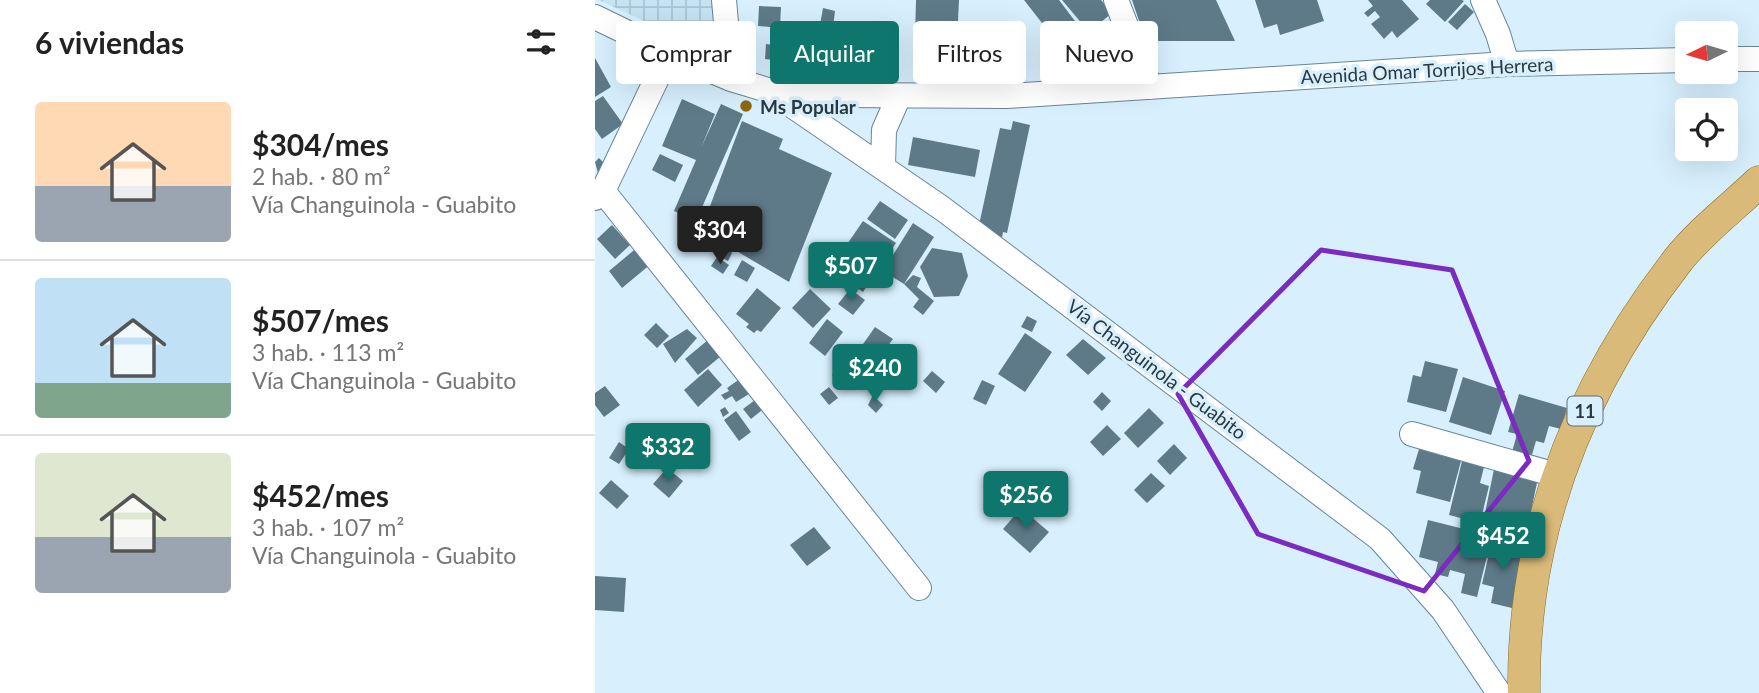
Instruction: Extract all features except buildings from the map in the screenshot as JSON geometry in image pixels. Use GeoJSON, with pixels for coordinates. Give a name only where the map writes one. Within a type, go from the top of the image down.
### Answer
{"type":"FeatureCollection","features":[{"type":"Feature","properties":{"kind":"main road","name":"11"},"geometry":{"type":"LineString","coordinates":[[1524,693],[1527,608],[1556,475],[1614,353],[1680,257],[1759,182]]}},
{"type":"Feature","properties":{"kind":"street"},"geometry":{"type":"LineString","coordinates":[[724,0],[726,21]]}},
{"type":"Feature","properties":{"kind":"street"},"geometry":{"type":"LineString","coordinates":[[1116,0],[1150,87]]}},
{"type":"Feature","properties":{"kind":"street"},"geometry":{"type":"LineString","coordinates":[[1483,0],[1498,34],[1507,64]]}},
{"type":"Feature","properties":{"kind":"street","name":"Avenida Omar Torrijos Herrera"},"geometry":{"type":"LineString","coordinates":[[595,17],[616,27]]}},
{"type":"Feature","properties":{"kind":"street"},"geometry":{"type":"LineString","coordinates":[[1738,59],[1759,59]]}},
{"type":"Feature","properties":{"kind":"street","name":"Avenida Omar Torrijos Herrera"},"geometry":{"type":"LineString","coordinates":[[748,84],[771,91],[899,96],[1007,96],[1507,64],[1675,60]]}},
{"type":"Feature","properties":{"kind":"street"},"geometry":{"type":"LineString","coordinates":[[654,84],[599,194],[919,588]]}},
{"type":"Feature","properties":{"kind":"street","name":"Vía Changuinola - Guabito"},"geometry":{"type":"LineString","coordinates":[[771,91],[965,225],[1380,539],[1443,610],[1499,693]]}},
{"type":"Feature","properties":{"kind":"street"},"geometry":{"type":"LineString","coordinates":[[883,167],[884,130],[899,96]]}},
{"type":"Feature","properties":{"kind":"street"},"geometry":{"type":"LineString","coordinates":[[1412,434],[1556,475]]}},
{"type":"Feature","properties":{"kind":"highlighted area"},"geometry":{"type":"Polygon","coordinates":[[[1321,250],[1452,270],[1529,461],[1424,591],[1258,534],[1178,394],[1321,250]]]}},
{"type":"Feature","properties":{"kind":"shaded area"},"geometry":{"type":"Polygon","coordinates":[[[599,0],[714,0],[716,21],[644,21],[599,0]]]}},
{"type":"Feature","properties":{"kind":"place","name":"Ms Popular"},"geometry":{"type":"Point","coordinates":[746,106]}}]}
